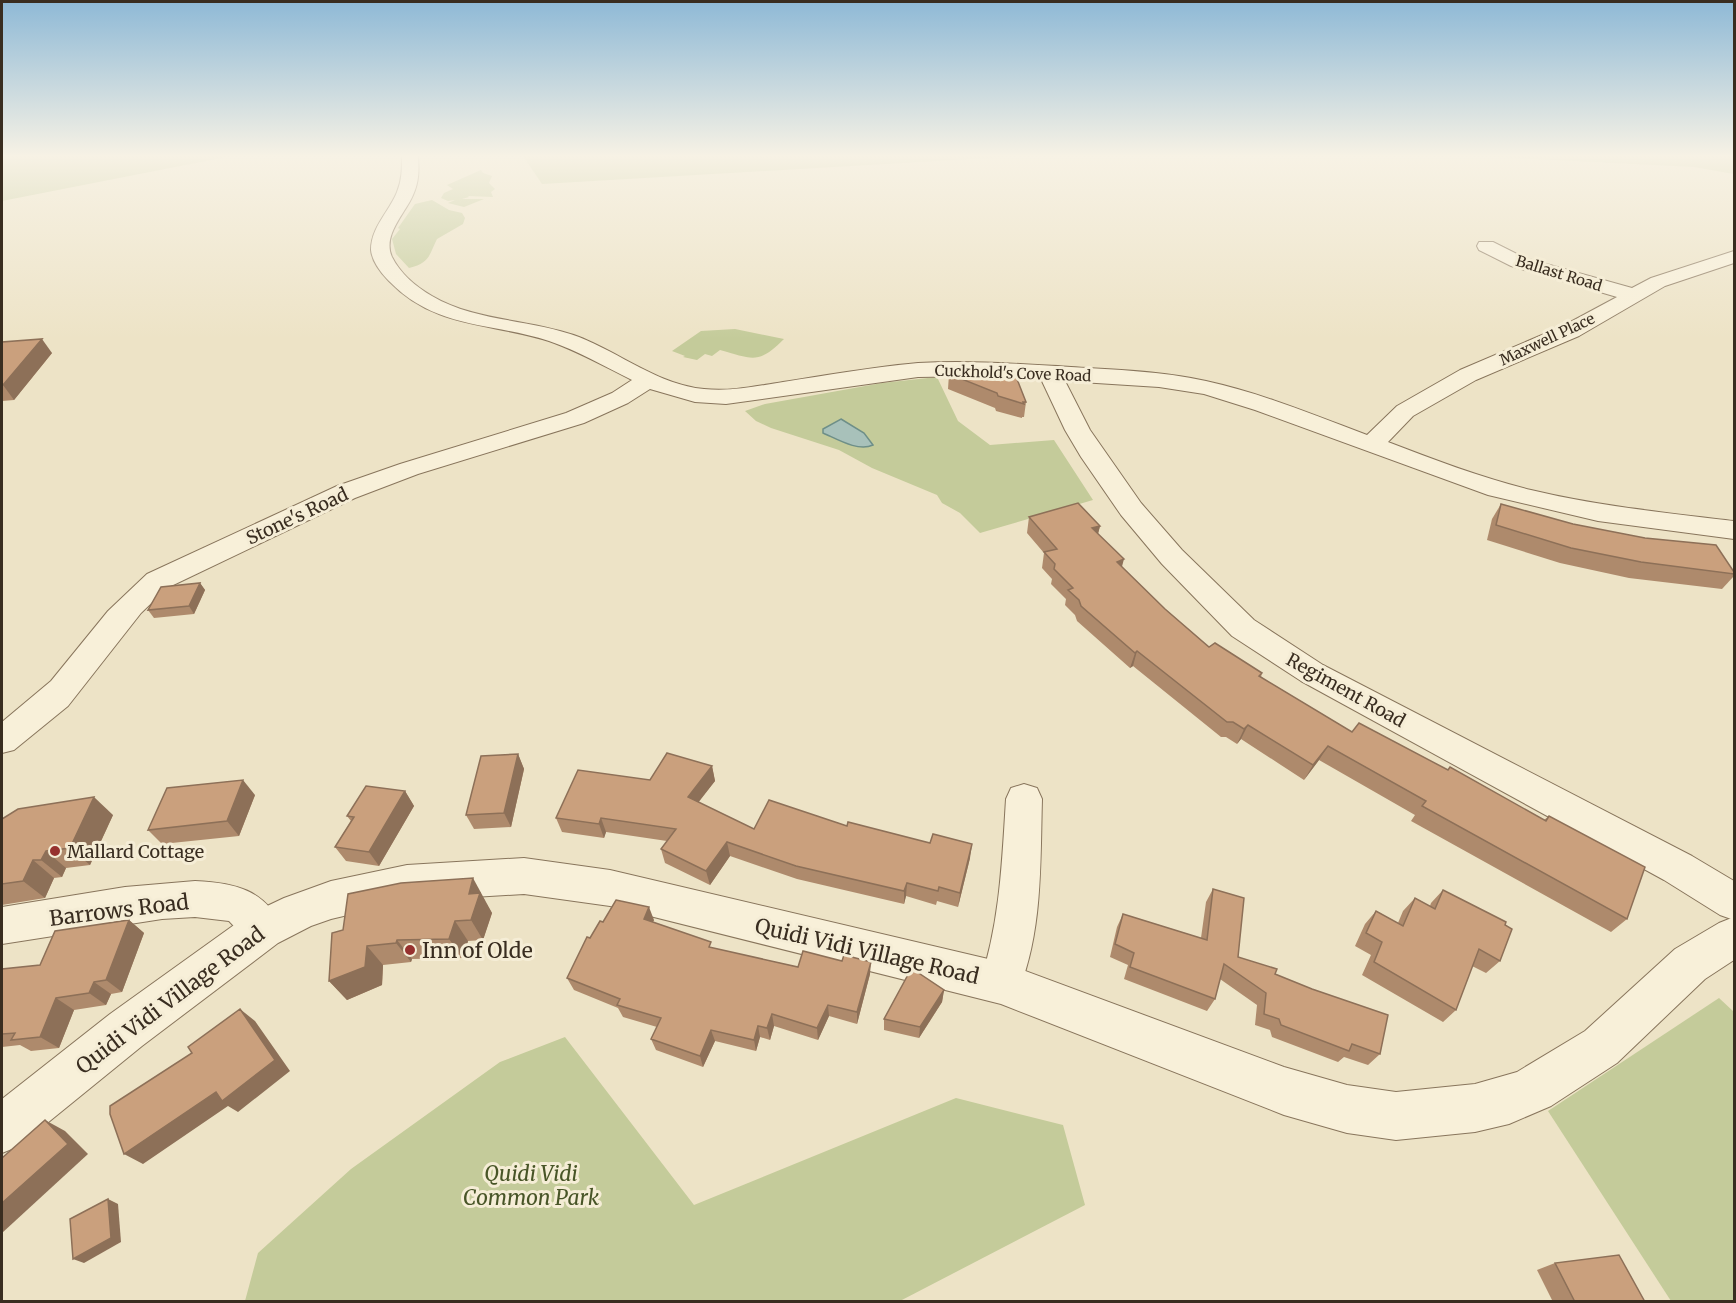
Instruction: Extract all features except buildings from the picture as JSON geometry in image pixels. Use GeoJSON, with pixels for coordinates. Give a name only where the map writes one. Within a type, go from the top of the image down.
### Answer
{"type":"FeatureCollection","features":[{"type":"Feature","properties":{"kind":"street","name":"Cuckhold's Cove Road"},"geometry":{"type":"LineString","coordinates":[[391,217],[381,234],[379,244],[386,265],[410,291],[438,306],[468,317],[545,333],[586,347],[648,380],[697,396],[726,398],[928,369],[1007,370],[1153,380],[1203,387],[1257,402],[1462,478],[1540,502],[1632,519],[1734,530]]}},
{"type":"Feature","properties":{"kind":"street","name":"Ballast Road"},"geometry":{"type":"LineString","coordinates":[[1486,246],[1518,262],[1633,296]]}},
{"type":"Feature","properties":{"kind":"street","name":"Maxwell Place"},"geometry":{"type":"LineString","coordinates":[[1372,444],[1405,411],[1468,375],[1572,331],[1658,282],[1734,257]]}},
{"type":"Feature","properties":{"kind":"street","name":"Regiment Road"},"geometry":{"type":"LineString","coordinates":[[1050,373],[1080,436],[1134,513],[1174,559],[1243,627],[1273,650],[1312,673],[1678,868],[1734,902]]}},
{"type":"Feature","properties":{"kind":"street","name":"Stone's Road"},"geometry":{"type":"LineString","coordinates":[[2,740],[63,690],[137,596],[157,581],[346,492],[399,472],[575,418],[620,398],[648,380]]}},
{"type":"Feature","properties":{"kind":"street"},"geometry":{"type":"LineString","coordinates":[[1001,983],[1011,951],[1020,897],[1024,799]]}},
{"type":"Feature","properties":{"kind":"street","name":"Quidi Vidi Village Road"},"geometry":{"type":"LineString","coordinates":[[2,1129],[126,1030],[263,929],[299,911],[369,890],[407,883],[524,876],[610,888],[781,932],[1001,983],[1284,1091],[1347,1109],[1396,1116],[1475,1108],[1509,1100],[1534,1089],[1601,1047],[1690,964],[1734,937]]}},
{"type":"Feature","properties":{"kind":"street","name":"Barrows Road"},"geometry":{"type":"LineString","coordinates":[[2,926],[191,899],[215,900],[239,905],[254,917],[263,929]]}},
{"type":"Feature","properties":{"kind":"green space"},"geometry":{"type":"Polygon","coordinates":[[[406,217],[465,218],[463,224],[437,239],[425,261],[409,268],[396,254],[392,239],[400,229],[398,228],[406,217]]]}},
{"type":"Feature","properties":{"kind":"green space"},"geometry":{"type":"Polygon","coordinates":[[[735,329],[784,339],[768,353],[755,358],[720,350],[712,356],[705,354],[697,360],[683,357],[685,356],[672,351],[701,331],[735,329]]]}},
{"type":"Feature","properties":{"kind":"green space"},"geometry":{"type":"Polygon","coordinates":[[[937,377],[958,421],[990,445],[1054,440],[1093,500],[980,533],[960,513],[942,503],[937,495],[872,468],[839,450],[771,428],[756,421],[745,411],[765,404],[882,383],[937,377]]]}},
{"type":"Feature","properties":{"kind":"green space"},"geometry":{"type":"Polygon","coordinates":[[[1719,998],[1734,1012],[1734,1301],[1671,1301],[1548,1111],[1719,998]]]}},
{"type":"Feature","properties":{"kind":"green space","name":"Quidi Vidi Common Park"},"geometry":{"type":"Polygon","coordinates":[[[565,1037],[694,1205],[956,1098],[1063,1125],[1085,1205],[900,1301],[245,1301],[258,1253],[351,1169],[500,1062],[565,1037]]]}},
{"type":"Feature","properties":{"kind":"water"},"geometry":{"type":"Polygon","coordinates":[[[841,419],[864,433],[873,445],[854,446],[823,433],[823,429],[841,419]]]}},
{"type":"Feature","properties":{"kind":"place","name":"Mallard Cottage"},"geometry":{"type":"Point","coordinates":[55,851]}},
{"type":"Feature","properties":{"kind":"place","name":"Inn of Olde"},"geometry":{"type":"Point","coordinates":[410,950]}}]}
